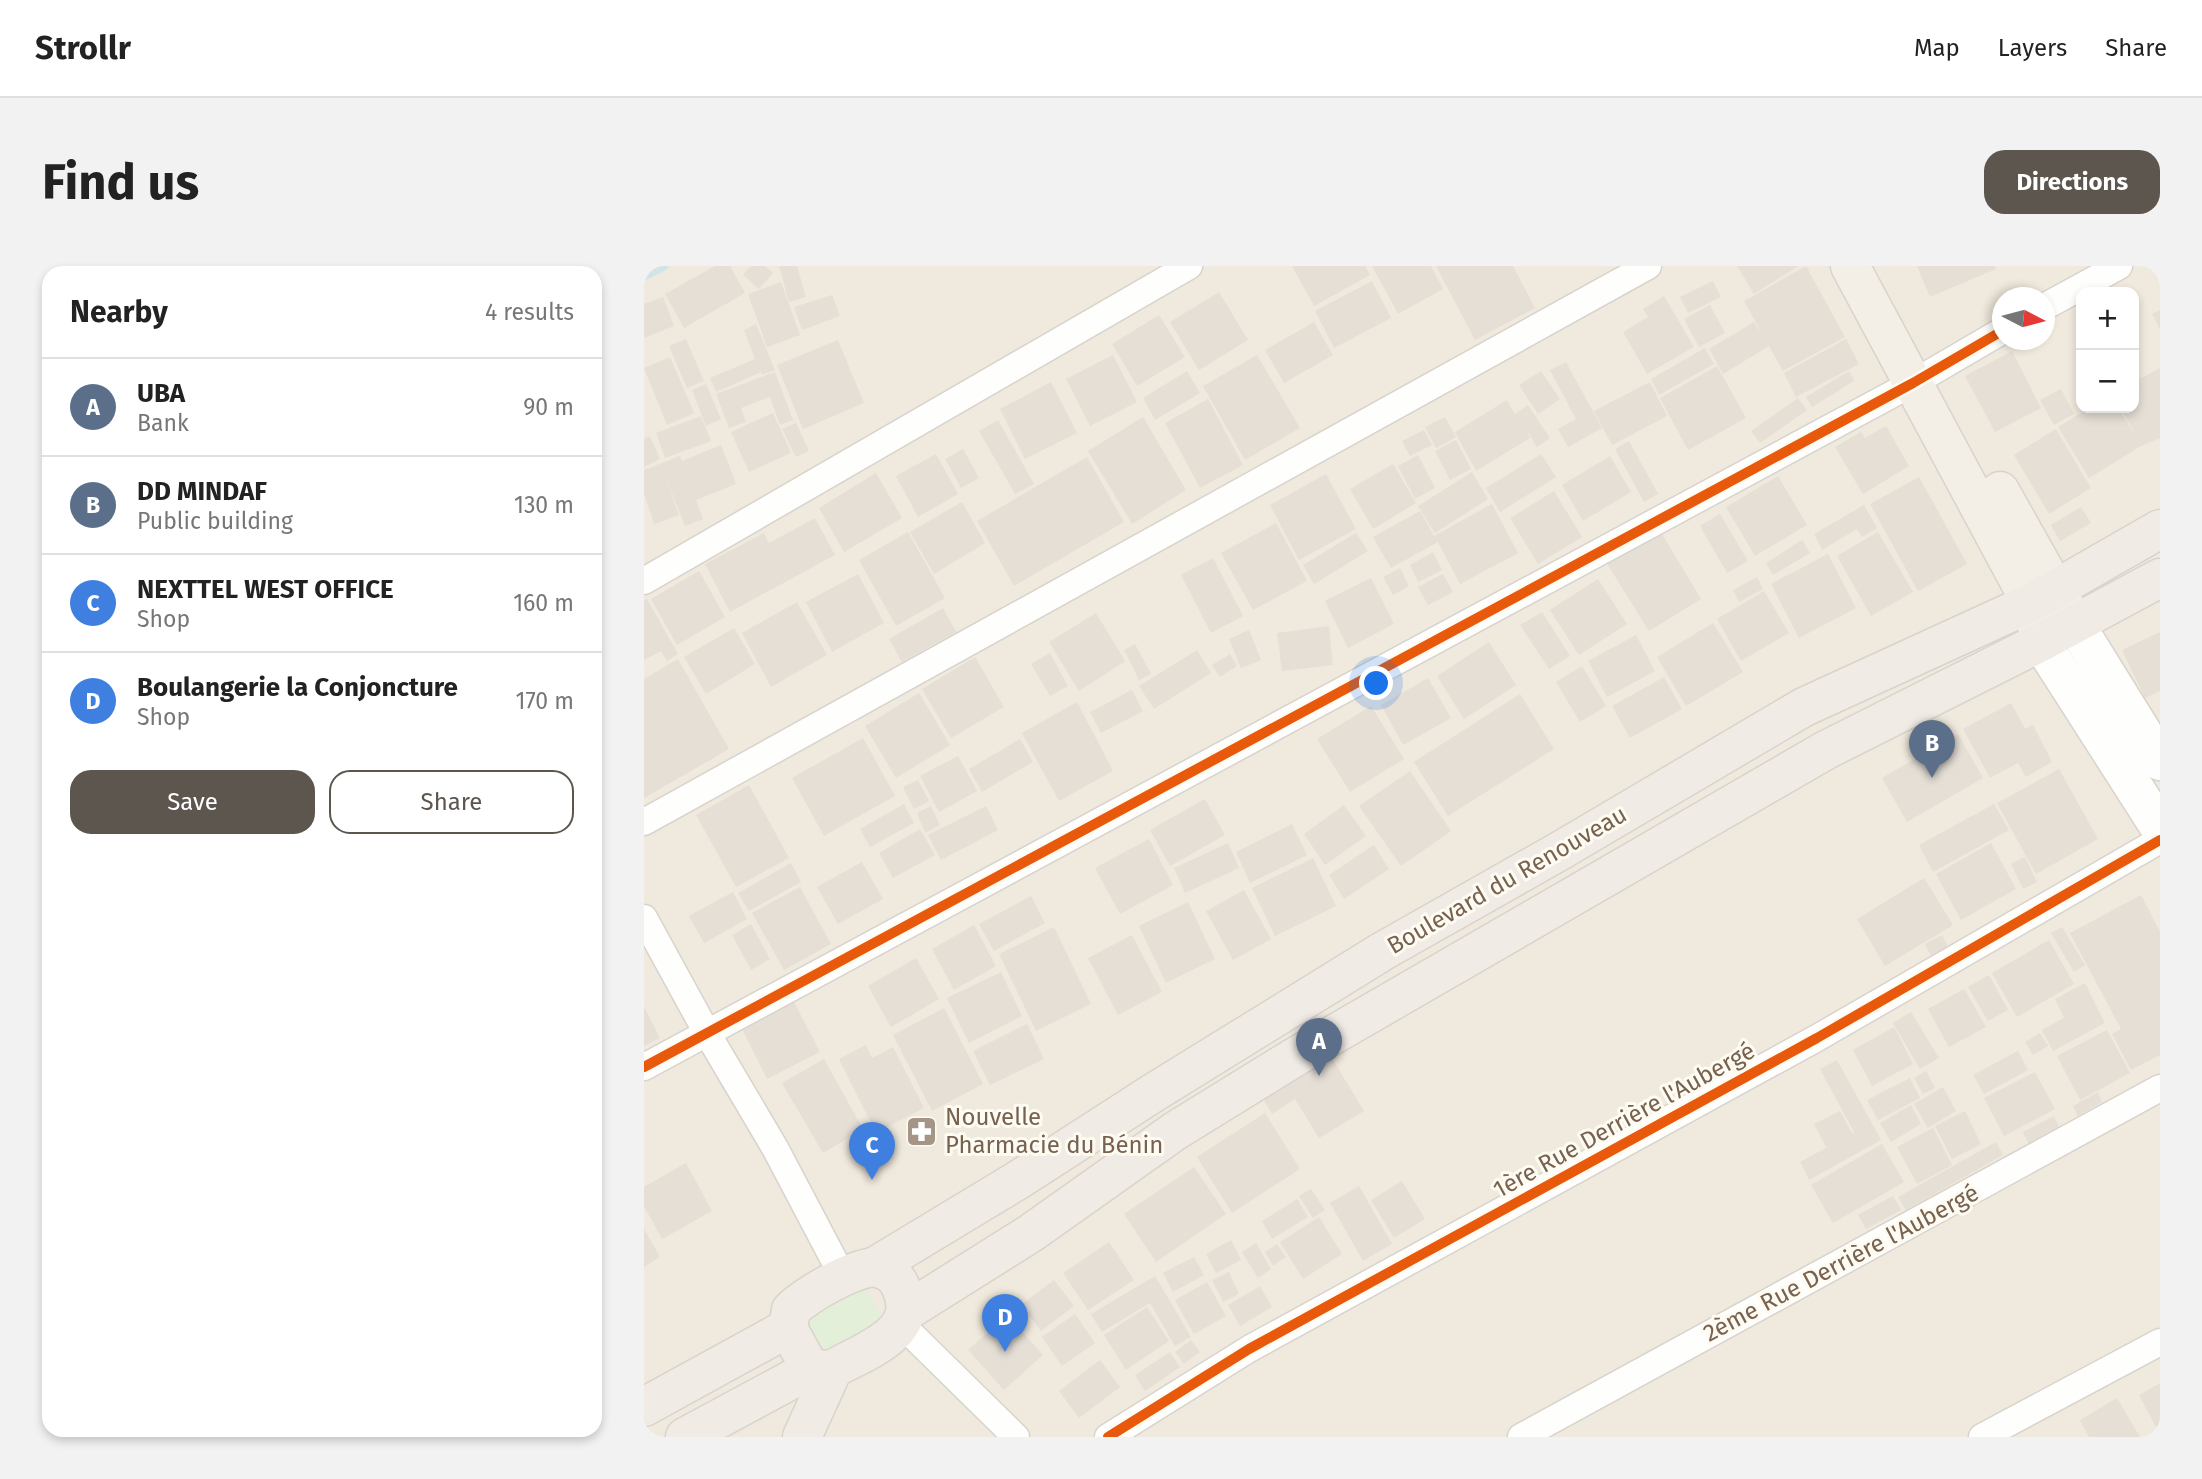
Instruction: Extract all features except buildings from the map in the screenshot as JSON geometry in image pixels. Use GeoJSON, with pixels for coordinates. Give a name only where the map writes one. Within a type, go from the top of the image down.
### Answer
{"type":"FeatureCollection","features":[{"type":"Feature","properties":{"kind":"highway","name":"Boulevard du Renouveau"},"geometry":{"type":"LineString","coordinates":[[859,1272],[1018,1180],[1383,951],[1725,753],[1804,708],[2043,595],[2160,529]]}},
{"type":"Feature","properties":{"kind":"highway","name":"Boulevard du Renouveau"},"geometry":{"type":"LineString","coordinates":[[904,1318],[1031,1233],[1175,1131],[1295,1057],[1826,750],[2041,642],[2160,578]]}},
{"type":"Feature","properties":{"kind":"highway"},"geometry":{"type":"LineString","coordinates":[[1725,753],[1748,794]]}},
{"type":"Feature","properties":{"kind":"highway"},"geometry":{"type":"LineString","coordinates":[[1153,1093],[1175,1131]]}},
{"type":"Feature","properties":{"kind":"highway"},"geometry":{"type":"LineString","coordinates":[[685,1437],[893,1335],[904,1318],[906,1300],[897,1278],[885,1270],[859,1272],[797,1304],[792,1310],[788,1328],[807,1363],[823,1368]]}},
{"type":"Feature","properties":{"kind":"highway"},"geometry":{"type":"LineString","coordinates":[[644,1407],[788,1328]]}},
{"type":"Feature","properties":{"kind":"highway"},"geometry":{"type":"LineString","coordinates":[[802,1437],[823,1368]]}},
{"type":"Feature","properties":{"kind":"main road"},"geometry":{"type":"LineString","coordinates":[[1850,266],[1923,377],[2043,595],[2075,624]]}},
{"type":"Feature","properties":{"kind":"main road"},"geometry":{"type":"LineString","coordinates":[[1875,266],[1923,377]]}},
{"type":"Feature","properties":{"kind":"main road"},"geometry":{"type":"LineString","coordinates":[[2041,642],[2043,595]]}},
{"type":"Feature","properties":{"kind":"street"},"geometry":{"type":"LineString","coordinates":[[644,581],[1189,266]]}},
{"type":"Feature","properties":{"kind":"street"},"geometry":{"type":"LineString","coordinates":[[644,822],[1647,266]]}},
{"type":"Feature","properties":{"kind":"street"},"geometry":{"type":"LineString","coordinates":[[2055,301],[2119,266]]}},
{"type":"Feature","properties":{"kind":"street"},"geometry":{"type":"LineString","coordinates":[[644,1067],[1992,337]]}},
{"type":"Feature","properties":{"kind":"street"},"geometry":{"type":"LineString","coordinates":[[2075,624],[2160,761]]}},
{"type":"Feature","properties":{"kind":"street"},"geometry":{"type":"LineString","coordinates":[[2041,642],[2160,828]]}},
{"type":"Feature","properties":{"kind":"street","name":"1ère Rue Derrière l'Aubergé"},"geometry":{"type":"LineString","coordinates":[[1108,1437],[1249,1349],[1816,1038],[2160,840]]}},
{"type":"Feature","properties":{"kind":"street"},"geometry":{"type":"LineString","coordinates":[[644,918],[707,1033],[775,1148],[859,1272]]}},
{"type":"Feature","properties":{"kind":"street","name":"2ème Rue Derrière l'Aubergé"},"geometry":{"type":"LineString","coordinates":[[1521,1437],[2160,1088]]}},
{"type":"Feature","properties":{"kind":"street"},"geometry":{"type":"LineString","coordinates":[[904,1318],[1016,1437]]}},
{"type":"Feature","properties":{"kind":"street"},"geometry":{"type":"LineString","coordinates":[[1982,1437],[2160,1342]]}},
{"type":"Feature","properties":{"kind":"shaded area"},"geometry":{"type":"Polygon","coordinates":[[[644,266],[2160,266],[2160,1437],[644,1437],[644,266]]]}},
{"type":"Feature","properties":{"kind":"green space"},"geometry":{"type":"Polygon","coordinates":[[[865,1288],[880,1313],[879,1321],[827,1356],[822,1356],[802,1320],[854,1289],[865,1288]]]}},
{"type":"Feature","properties":{"kind":"waterway"},"geometry":{"type":"LineString","coordinates":[[644,276],[664,266]]}},
{"type":"Feature","properties":{"kind":"cycle path"},"geometry":{"type":"LineString","coordinates":[[644,1067],[1913,383],[1992,337]]}},
{"type":"Feature","properties":{"kind":"cycle path"},"geometry":{"type":"LineString","coordinates":[[1108,1437],[1249,1349],[1817,1038],[2160,840]]}},
{"type":"Feature","properties":{"kind":"place","name":"DD MINDAF"},"geometry":{"type":"Point","coordinates":[1932,778]}},
{"type":"Feature","properties":{"kind":"place","name":"UBA"},"geometry":{"type":"Point","coordinates":[1319,1076]}},
{"type":"Feature","properties":{"kind":"place","name":"Nouvelle Pharmacie du Bénin"},"geometry":{"type":"Point","coordinates":[922,1131]}},
{"type":"Feature","properties":{"kind":"place","name":"NEXTTEL WEST OFFICE"},"geometry":{"type":"Point","coordinates":[872,1180]}},
{"type":"Feature","properties":{"kind":"place","name":"Boulangerie la Conjoncture"},"geometry":{"type":"Point","coordinates":[1005,1352]}}]}
